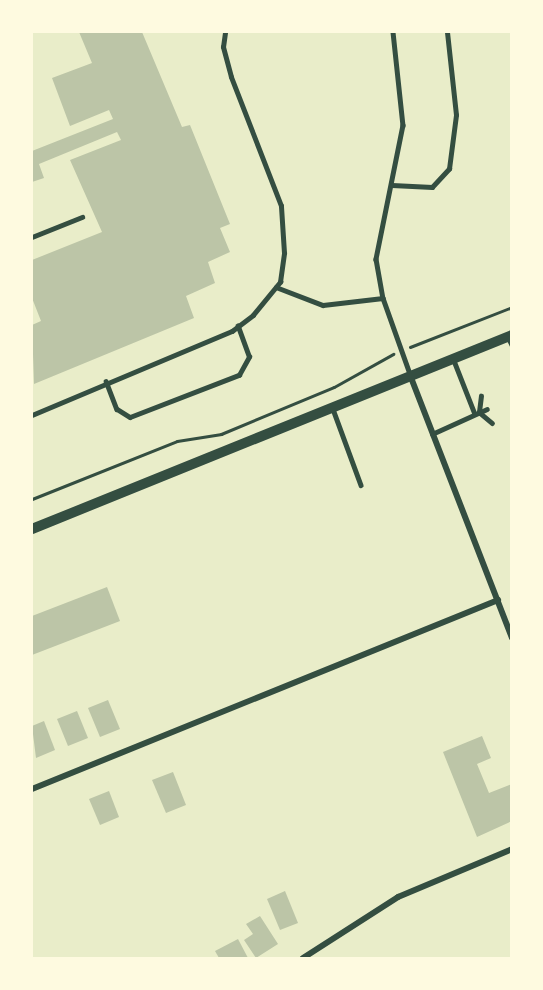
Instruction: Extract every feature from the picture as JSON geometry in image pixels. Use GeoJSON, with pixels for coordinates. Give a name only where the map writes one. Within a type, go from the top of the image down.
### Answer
{"type":"FeatureCollection","features":[{"type":"Feature","properties":{"kind":"street"},"geometry":{"type":"LineString","coordinates":[[32,529],[410,374],[510,339]]}},
{"type":"Feature","properties":{"kind":"street"},"geometry":{"type":"LineString","coordinates":[[410,374],[512,638]]}},
{"type":"Feature","properties":{"kind":"street"},"geometry":{"type":"LineString","coordinates":[[32,789],[498,600]]}},
{"type":"Feature","properties":{"kind":"street"},"geometry":{"type":"LineString","coordinates":[[303,958],[398,897],[512,849]]}},
{"type":"Feature","properties":{"kind":"lane"},"geometry":{"type":"LineString","coordinates":[[32,415],[106,381],[238,326],[276,287],[284,253],[281,206],[231,77],[223,47],[225,32]]}},
{"type":"Feature","properties":{"kind":"lane"},"geometry":{"type":"LineString","coordinates":[[393,32],[403,125],[376,259],[383,298],[410,374]]}},
{"type":"Feature","properties":{"kind":"lane"},"geometry":{"type":"LineString","coordinates":[[392,185],[432,187],[449,168],[456,115],[447,32]]}},
{"type":"Feature","properties":{"kind":"lane"},"geometry":{"type":"LineString","coordinates":[[32,237],[82,217]]}},
{"type":"Feature","properties":{"kind":"lane"},"geometry":{"type":"LineString","coordinates":[[276,287],[323,305],[383,298]]}},
{"type":"Feature","properties":{"kind":"lane"},"geometry":{"type":"LineString","coordinates":[[106,381],[117,409],[130,417],[239,375],[249,357],[238,326]]}},
{"type":"Feature","properties":{"kind":"lane"},"geometry":{"type":"LineString","coordinates":[[453,358],[477,413],[492,423]]}},
{"type":"Feature","properties":{"kind":"lane"},"geometry":{"type":"LineString","coordinates":[[477,413],[482,396]]}},
{"type":"Feature","properties":{"kind":"lane"},"geometry":{"type":"LineString","coordinates":[[332,406],[361,485]]}},
{"type":"Feature","properties":{"kind":"lane"},"geometry":{"type":"LineString","coordinates":[[432,434],[487,409]]}},
{"type":"Feature","properties":{"kind":"path"},"geometry":{"type":"LineString","coordinates":[[32,499],[177,441],[221,434],[334,387],[402,350],[512,306]]}},
{"type":"Feature","properties":{"kind":"building"},"geometry":{"type":"Polygon","coordinates":[[[79,32],[142,32],[182,127],[190,125],[230,224],[220,228],[230,252],[208,262],[215,283],[186,296],[194,318],[34,384],[32,325],[41,321],[32,298],[32,260],[102,232],[70,160],[121,140],[117,132],[39,164],[44,178],[32,182],[32,151],[113,119],[109,110],[70,126],[52,78],[92,63],[79,32]]]}},
{"type":"Feature","properties":{"kind":"building"},"geometry":{"type":"Polygon","coordinates":[[[107,587],[120,621],[32,655],[32,616],[107,587]]]}},
{"type":"Feature","properties":{"kind":"building"},"geometry":{"type":"Polygon","coordinates":[[[108,700],[120,729],[100,737],[88,708],[108,700]]]}},
{"type":"Feature","properties":{"kind":"building"},"geometry":{"type":"Polygon","coordinates":[[[77,711],[88,738],[68,746],[57,719],[77,711]]]}},
{"type":"Feature","properties":{"kind":"building"},"geometry":{"type":"Polygon","coordinates":[[[44,721],[55,750],[36,758],[32,726],[44,721]]]}},
{"type":"Feature","properties":{"kind":"building"},"geometry":{"type":"Polygon","coordinates":[[[482,736],[491,758],[477,764],[489,793],[512,784],[512,821],[477,837],[443,752],[482,736]]]}},
{"type":"Feature","properties":{"kind":"building"},"geometry":{"type":"Polygon","coordinates":[[[173,772],[186,805],[166,813],[152,780],[173,772]]]}},
{"type":"Feature","properties":{"kind":"building"},"geometry":{"type":"Polygon","coordinates":[[[109,791],[119,817],[100,825],[89,799],[109,791]]]}},
{"type":"Feature","properties":{"kind":"building"},"geometry":{"type":"Polygon","coordinates":[[[285,891],[298,923],[280,930],[267,899],[285,891]]]}},
{"type":"Feature","properties":{"kind":"building"},"geometry":{"type":"Polygon","coordinates":[[[260,916],[278,944],[256,958],[244,940],[253,934],[246,924],[260,916]]]}},
{"type":"Feature","properties":{"kind":"building"},"geometry":{"type":"Polygon","coordinates":[[[238,939],[248,958],[219,958],[215,951],[238,939]]]}}]}
